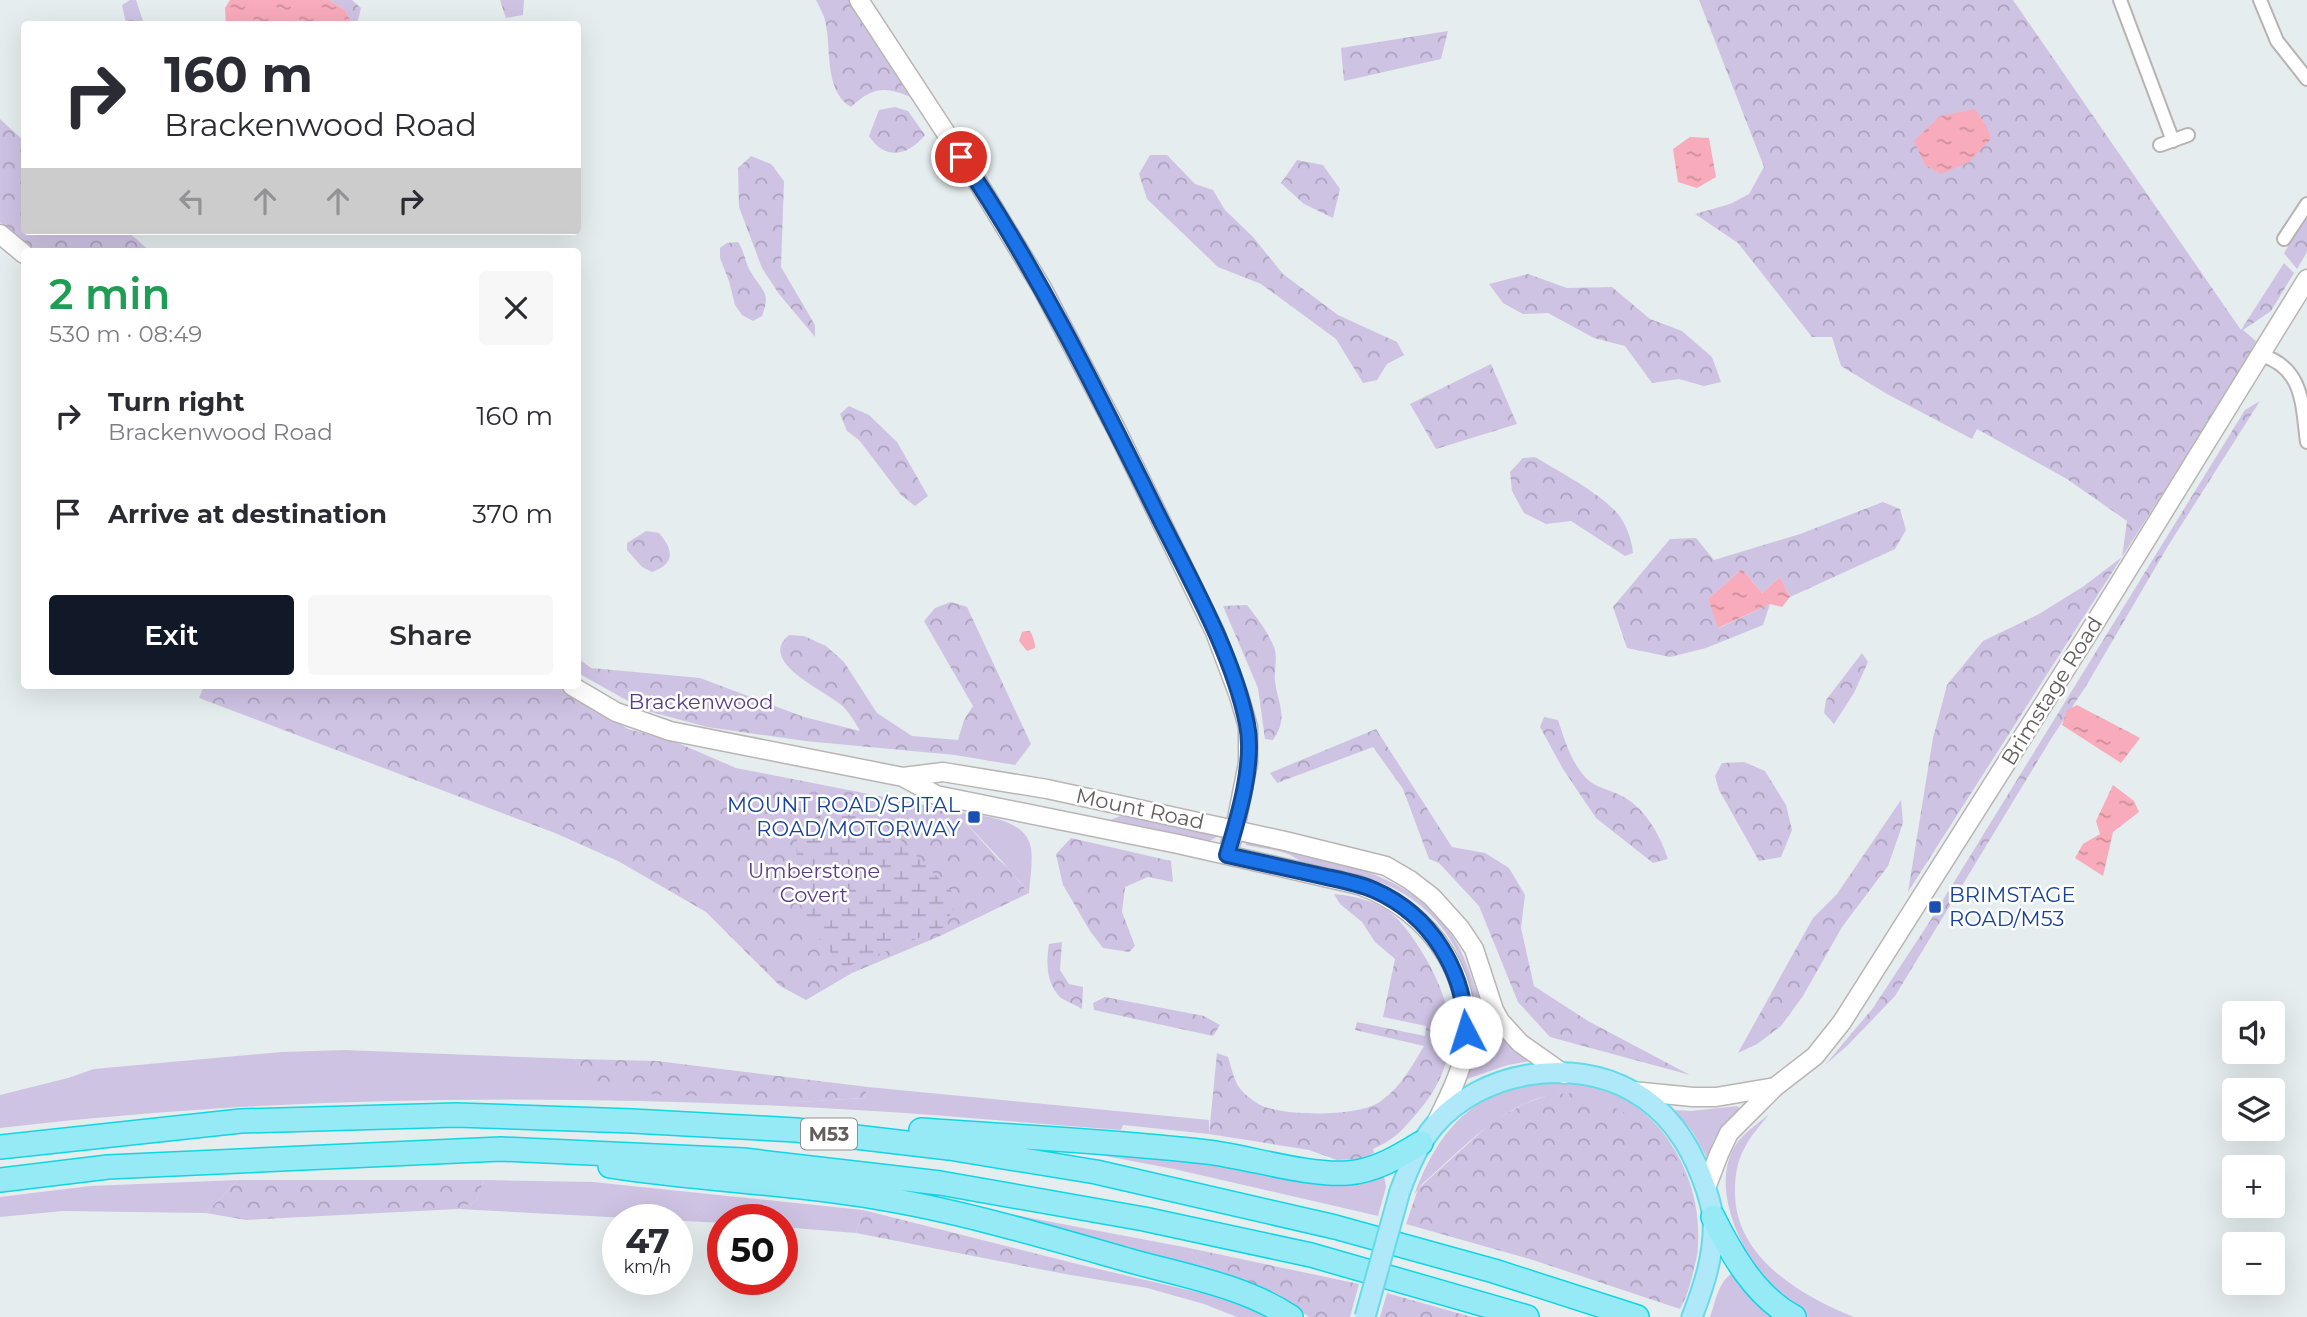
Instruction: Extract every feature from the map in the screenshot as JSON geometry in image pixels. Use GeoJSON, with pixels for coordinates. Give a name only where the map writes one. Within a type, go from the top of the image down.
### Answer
{"type":"FeatureCollection","features":[{"type":"Feature","properties":{"kind":"highway","name":"M53"},"geometry":{"type":"LineString","coordinates":[[0,1147],[241,1121],[442,1115],[619,1120],[796,1130],[949,1148],[1096,1172],[1335,1227],[1494,1271],[1637,1317]]}},
{"type":"Feature","properties":{"kind":"highway"},"geometry":{"type":"LineString","coordinates":[[719,1125],[845,1124],[1166,1147],[1226,1154],[1334,1174],[1372,1168],[1421,1143]]}},
{"type":"Feature","properties":{"kind":"highway"},"geometry":{"type":"LineString","coordinates":[[501,1149],[648,1172],[761,1182],[874,1197],[1047,1238],[1193,1278],[1238,1291],[1290,1317]]}},
{"type":"Feature","properties":{"kind":"highway","name":"M53"},"geometry":{"type":"LineString","coordinates":[[0,1180],[108,1167],[501,1149],[743,1160],[940,1183],[1144,1219],[1311,1255],[1527,1317]]}},
{"type":"Feature","properties":{"kind":"highway"},"geometry":{"type":"LineString","coordinates":[[1713,1217],[1725,1240],[1760,1289],[1779,1309],[1794,1317]]}},
{"type":"Feature","properties":{"kind":"main road"},"geometry":{"type":"LineString","coordinates":[[859,0],[974,176],[1042,288],[1116,429],[1215,632],[1248,727],[1248,763],[1227,855]]}},
{"type":"Feature","properties":{"kind":"main road"},"geometry":{"type":"LineString","coordinates":[[0,234],[21,252]]}},
{"type":"Feature","properties":{"kind":"main road","name":"Brimstage Road"},"geometry":{"type":"LineString","coordinates":[[1706,1188],[1730,1133],[1775,1087],[1815,1056],[1842,1022],[1899,935],[2307,279]]}},
{"type":"Feature","properties":{"kind":"main road","name":"Mount Road"},"geometry":{"type":"LineString","coordinates":[[577,689],[616,712],[670,731],[903,777],[936,795],[1227,855],[1375,891],[1408,910],[1433,935],[1457,977],[1465,1016],[1461,1064],[1436,1124]]}},
{"type":"Feature","properties":{"kind":"main road","name":"Mount Road"},"geometry":{"type":"LineString","coordinates":[[903,777],[943,772],[1047,789],[1235,829],[1386,866],[1432,897],[1460,928],[1474,949],[1494,1010],[1510,1033],[1540,1059],[1564,1074]]}},
{"type":"Feature","properties":{"kind":"main road"},"geometry":{"type":"LineString","coordinates":[[1365,1317],[1400,1191],[1421,1143],[1436,1124],[1469,1096],[1492,1083],[1525,1075],[1564,1074],[1594,1077],[1632,1091],[1660,1112],[1689,1148],[1706,1188],[1713,1217],[1712,1245],[1692,1317]]}},
{"type":"Feature","properties":{"kind":"main road","name":"Brimstage Road"},"geometry":{"type":"LineString","coordinates":[[1632,1091],[1716,1097],[1775,1087]]}},
{"type":"Feature","properties":{"kind":"street"},"geometry":{"type":"LineString","coordinates":[[2120,0],[2166,143],[2188,135]]}},
{"type":"Feature","properties":{"kind":"street"},"geometry":{"type":"LineString","coordinates":[[2260,0],[2277,41],[2307,79]]}},
{"type":"Feature","properties":{"kind":"street"},"geometry":{"type":"LineString","coordinates":[[2284,239],[2307,204]]}},
{"type":"Feature","properties":{"kind":"street"},"geometry":{"type":"LineString","coordinates":[[2261,355],[2272,358],[2294,377],[2300,395],[2307,442]]}},
{"type":"Feature","properties":{"kind":"green space"},"geometry":{"type":"Polygon","coordinates":[[[136,0],[143,21],[125,21],[122,5],[136,0]]]}},
{"type":"Feature","properties":{"kind":"green space"},"geometry":{"type":"Polygon","coordinates":[[[329,0],[352,0],[361,8],[358,21],[350,21],[345,10],[329,0]]]}},
{"type":"Feature","properties":{"kind":"green space"},"geometry":{"type":"Polygon","coordinates":[[[500,0],[524,0],[523,15],[506,18],[500,0]]]}},
{"type":"Feature","properties":{"kind":"green space"},"geometry":{"type":"Polygon","coordinates":[[[816,0],[852,0],[918,100],[883,90],[868,94],[851,107],[842,99],[832,79],[825,20],[816,0]]]}},
{"type":"Feature","properties":{"kind":"green space"},"geometry":{"type":"Polygon","coordinates":[[[1699,0],[2013,0],[2241,330],[2284,263],[2294,273],[2271,311],[2243,330],[2256,341],[2242,369],[2122,557],[2127,521],[2067,479],[1977,429],[1972,439],[1841,366],[1832,337],[1812,337],[1738,243],[1695,214],[1730,204],[1749,194],[1764,167],[1699,0]]]}},
{"type":"Feature","properties":{"kind":"green space"},"geometry":{"type":"Polygon","coordinates":[[[1448,31],[1441,59],[1344,81],[1341,48],[1448,31]]]}},
{"type":"Feature","properties":{"kind":"green space"},"geometry":{"type":"Polygon","coordinates":[[[895,107],[908,111],[925,135],[911,148],[897,153],[882,149],[869,136],[879,110],[895,107]]]}},
{"type":"Feature","properties":{"kind":"green space"},"geometry":{"type":"Polygon","coordinates":[[[0,119],[21,138],[21,235],[132,235],[146,248],[33,248],[0,222],[0,119]]]}},
{"type":"Feature","properties":{"kind":"green space"},"geometry":{"type":"Polygon","coordinates":[[[1150,155],[1167,155],[1195,184],[1213,190],[1225,210],[1253,237],[1283,274],[1338,315],[1397,342],[1404,355],[1387,364],[1377,380],[1363,383],[1336,339],[1261,284],[1218,267],[1147,199],[1139,174],[1150,155]]]}},
{"type":"Feature","properties":{"kind":"green space"},"geometry":{"type":"Polygon","coordinates":[[[751,156],[771,164],[784,181],[781,267],[815,325],[815,337],[779,294],[762,268],[739,207],[738,168],[751,156]]]}},
{"type":"Feature","properties":{"kind":"green space"},"geometry":{"type":"Polygon","coordinates":[[[1297,160],[1323,165],[1340,189],[1333,218],[1304,204],[1281,183],[1297,160]]]}},
{"type":"Feature","properties":{"kind":"green space"},"geometry":{"type":"Polygon","coordinates":[[[2307,217],[2307,252],[2297,269],[2284,253],[2307,217]]]}},
{"type":"Feature","properties":{"kind":"green space"},"geometry":{"type":"Polygon","coordinates":[[[738,242],[766,297],[762,316],[753,321],[742,315],[735,305],[720,258],[720,248],[727,243],[738,242]]]}},
{"type":"Feature","properties":{"kind":"green space"},"geometry":{"type":"Polygon","coordinates":[[[1528,274],[1567,288],[1612,287],[1650,319],[1682,331],[1712,357],[1721,382],[1704,386],[1679,379],[1652,383],[1625,346],[1594,338],[1548,313],[1523,314],[1503,303],[1489,284],[1528,274]]]}},
{"type":"Feature","properties":{"kind":"green space"},"geometry":{"type":"Polygon","coordinates":[[[1491,364],[1517,424],[1436,449],[1410,404],[1491,364]]]}},
{"type":"Feature","properties":{"kind":"green space"},"geometry":{"type":"Polygon","coordinates":[[[2260,401],[2168,546],[2086,686],[1895,996],[1825,1065],[1873,1008],[1930,921],[2245,410],[2260,401]]]}},
{"type":"Feature","properties":{"kind":"green space"},"geometry":{"type":"Polygon","coordinates":[[[849,406],[869,415],[897,442],[928,496],[915,506],[901,495],[859,440],[847,431],[840,414],[849,406]]]}},
{"type":"Feature","properties":{"kind":"green space"},"geometry":{"type":"Polygon","coordinates":[[[1535,457],[1610,505],[1626,527],[1633,553],[1625,556],[1571,521],[1546,524],[1524,513],[1512,491],[1510,472],[1523,458],[1535,457]]]}},
{"type":"Feature","properties":{"kind":"green space"},"geometry":{"type":"Polygon","coordinates":[[[1883,502],[1900,509],[1906,530],[1895,549],[1790,597],[1780,577],[1762,593],[1742,569],[1708,599],[1719,628],[1770,604],[1763,625],[1706,648],[1670,657],[1627,648],[1613,607],[1670,539],[1696,538],[1714,560],[1800,534],[1883,502]]]}},
{"type":"Feature","properties":{"kind":"green space"},"geometry":{"type":"Polygon","coordinates":[[[646,531],[659,533],[670,556],[665,565],[652,572],[642,567],[627,550],[627,543],[646,531]]]}},
{"type":"Feature","properties":{"kind":"green space"},"geometry":{"type":"Polygon","coordinates":[[[2122,557],[1908,892],[1933,738],[1947,685],[1983,641],[2039,614],[2084,586],[2122,557]]]}},
{"type":"Feature","properties":{"kind":"green space","name":"Brackenwood"},"geometry":{"type":"Polygon","coordinates":[[[951,602],[967,607],[1031,744],[1015,765],[955,755],[805,741],[707,727],[644,710],[581,675],[581,660],[591,668],[700,678],[804,717],[860,731],[843,707],[786,664],[781,655],[781,645],[789,635],[804,636],[826,646],[844,662],[877,713],[912,736],[958,740],[964,720],[973,706],[924,621],[935,608],[951,602]]]}},
{"type":"Feature","properties":{"kind":"green space"},"geometry":{"type":"Polygon","coordinates":[[[1247,605],[1272,641],[1275,651],[1275,681],[1281,718],[1273,740],[1265,739],[1258,688],[1223,606],[1247,605]]]}},
{"type":"Feature","properties":{"kind":"green space"},"geometry":{"type":"Polygon","coordinates":[[[1862,653],[1868,662],[1854,693],[1834,724],[1824,713],[1826,700],[1862,653]]]}},
{"type":"Feature","properties":{"kind":"green space","name":"Umberstone Covert"},"geometry":{"type":"Polygon","coordinates":[[[203,689],[565,689],[628,729],[671,740],[736,768],[955,811],[1029,893],[940,936],[852,973],[806,1000],[780,986],[706,912],[618,861],[555,833],[199,698],[203,689]]]}},
{"type":"Feature","properties":{"kind":"green space"},"geometry":{"type":"Polygon","coordinates":[[[1544,717],[1558,720],[1572,758],[1589,781],[1629,800],[1644,814],[1656,831],[1668,859],[1653,863],[1596,818],[1563,769],[1540,727],[1544,717]]]}},
{"type":"Feature","properties":{"kind":"green space"},"geometry":{"type":"Polygon","coordinates":[[[1376,729],[1452,847],[1485,853],[1509,868],[1525,895],[1521,928],[1534,986],[1588,1021],[1690,1075],[1550,1037],[1518,1002],[1479,906],[1439,863],[1429,859],[1403,789],[1373,747],[1277,783],[1270,773],[1376,729]]]}},
{"type":"Feature","properties":{"kind":"green space"},"geometry":{"type":"Polygon","coordinates":[[[1744,762],[1765,771],[1786,805],[1792,830],[1781,857],[1759,861],[1719,790],[1715,776],[1722,763],[1744,762]]]}},
{"type":"Feature","properties":{"kind":"green space"},"geometry":{"type":"Polygon","coordinates":[[[1901,800],[1903,823],[1888,866],[1842,927],[1803,996],[1781,1026],[1757,1044],[1738,1053],[1813,918],[1837,894],[1901,800]]]}},
{"type":"Feature","properties":{"kind":"green space"},"geometry":{"type":"Polygon","coordinates":[[[838,806],[893,832],[959,899],[943,928],[844,968],[807,924],[796,889],[797,839],[812,819],[838,806]]]}},
{"type":"Feature","properties":{"kind":"green space"},"geometry":{"type":"Polygon","coordinates":[[[955,811],[1000,820],[1020,830],[1031,848],[1029,893],[1002,861],[955,811]]]}},
{"type":"Feature","properties":{"kind":"green space"},"geometry":{"type":"Polygon","coordinates":[[[1131,812],[1221,834],[1207,843],[1110,820],[1131,812]]]}},
{"type":"Feature","properties":{"kind":"green space"},"geometry":{"type":"Polygon","coordinates":[[[1071,838],[1171,861],[1173,882],[1148,877],[1125,887],[1122,912],[1135,946],[1129,952],[1103,948],[1063,885],[1056,854],[1071,838]]]}},
{"type":"Feature","properties":{"kind":"green space"},"geometry":{"type":"Polygon","coordinates":[[[1247,841],[1369,872],[1397,885],[1422,902],[1444,923],[1461,951],[1491,1024],[1509,1045],[1530,1061],[1508,1065],[1467,1079],[1473,1026],[1472,1000],[1466,975],[1444,930],[1426,911],[1392,887],[1315,865],[1283,852],[1246,845],[1247,841]]]}},
{"type":"Feature","properties":{"kind":"green space"},"geometry":{"type":"Polygon","coordinates":[[[1334,894],[1367,900],[1390,912],[1409,933],[1432,970],[1447,1011],[1450,1032],[1443,1072],[1433,1092],[1398,1134],[1373,1149],[1374,1153],[1359,1159],[1337,1160],[1309,1150],[1209,1134],[1217,1053],[1228,1057],[1240,1088],[1259,1104],[1276,1110],[1324,1113],[1358,1110],[1381,1101],[1400,1083],[1424,1046],[1355,1030],[1357,1022],[1425,1036],[1426,1026],[1383,1017],[1395,959],[1375,942],[1362,922],[1340,904],[1334,894]]]}},
{"type":"Feature","properties":{"kind":"green space"},"geometry":{"type":"Polygon","coordinates":[[[1062,942],[1060,970],[1069,984],[1083,987],[1082,1009],[1061,998],[1050,980],[1049,944],[1062,942]]]}},
{"type":"Feature","properties":{"kind":"green space"},"geometry":{"type":"Polygon","coordinates":[[[1105,997],[1204,1016],[1220,1025],[1213,1036],[1094,1010],[1093,1003],[1105,997]]]}},
{"type":"Feature","properties":{"kind":"green space"},"geometry":{"type":"Polygon","coordinates":[[[345,1050],[575,1059],[584,1071],[799,1102],[864,1098],[868,1087],[1209,1120],[1209,1134],[1123,1125],[1121,1130],[764,1105],[546,1100],[436,1100],[218,1108],[0,1128],[0,1095],[94,1069],[282,1052],[345,1050]]]}},
{"type":"Feature","properties":{"kind":"green space"},"geometry":{"type":"Polygon","coordinates":[[[575,1059],[657,1061],[868,1087],[864,1098],[799,1102],[745,1096],[656,1095],[596,1081],[575,1059]]]}},
{"type":"Feature","properties":{"kind":"green space"},"geometry":{"type":"Polygon","coordinates":[[[1551,1081],[1586,1085],[1619,1096],[1638,1108],[1668,1140],[1689,1179],[1695,1201],[1698,1245],[1691,1282],[1696,1246],[1577,1093],[1550,1095],[1514,1109],[1481,1132],[1422,1184],[1414,1195],[1436,1149],[1464,1115],[1501,1092],[1551,1081]]]}},
{"type":"Feature","properties":{"kind":"green space"},"geometry":{"type":"Polygon","coordinates":[[[1577,1093],[1613,1107],[1647,1127],[1666,1144],[1684,1174],[1694,1211],[1696,1249],[1689,1287],[1680,1309],[1533,1260],[1406,1224],[1418,1189],[1493,1121],[1524,1104],[1551,1094],[1577,1093]]]}},
{"type":"Feature","properties":{"kind":"green space"},"geometry":{"type":"Polygon","coordinates":[[[1737,1106],[1741,1109],[1714,1139],[1707,1158],[1692,1131],[1673,1110],[1691,1111],[1737,1106]]]}},
{"type":"Feature","properties":{"kind":"green space"},"geometry":{"type":"Polygon","coordinates":[[[1769,1114],[1746,1144],[1737,1169],[1735,1191],[1738,1214],[1746,1235],[1758,1254],[1792,1285],[1812,1298],[1854,1317],[1809,1317],[1797,1311],[1746,1260],[1749,1257],[1731,1216],[1726,1171],[1737,1143],[1769,1114]]]}},
{"type":"Feature","properties":{"kind":"green space"},"geometry":{"type":"Polygon","coordinates":[[[1048,1145],[1383,1170],[1386,1187],[1378,1216],[1174,1169],[1048,1145]]]}},
{"type":"Feature","properties":{"kind":"green space"},"geometry":{"type":"Polygon","coordinates":[[[238,1180],[206,1213],[63,1211],[0,1217],[0,1197],[90,1186],[238,1180]]]}},
{"type":"Feature","properties":{"kind":"green space"},"geometry":{"type":"Polygon","coordinates":[[[238,1180],[484,1180],[476,1201],[458,1209],[246,1220],[206,1213],[238,1180]]]}},
{"type":"Feature","properties":{"kind":"green space"},"geometry":{"type":"Polygon","coordinates":[[[484,1180],[593,1182],[863,1210],[856,1233],[798,1228],[798,1204],[707,1204],[707,1222],[693,1221],[693,1204],[602,1204],[602,1217],[458,1209],[476,1201],[484,1180]]]}},
{"type":"Feature","properties":{"kind":"green space"},"geometry":{"type":"Polygon","coordinates":[[[978,1208],[1189,1248],[1199,1262],[1221,1274],[977,1213],[978,1208]]]}},
{"type":"Feature","properties":{"kind":"green space"},"geometry":{"type":"Polygon","coordinates":[[[863,1210],[1077,1264],[1065,1274],[856,1233],[863,1210]]]}},
{"type":"Feature","properties":{"kind":"green space"},"geometry":{"type":"Polygon","coordinates":[[[1189,1248],[1359,1284],[1350,1317],[1309,1317],[1277,1294],[1221,1274],[1199,1262],[1189,1248]]]}},
{"type":"Feature","properties":{"kind":"green space"},"geometry":{"type":"Polygon","coordinates":[[[1077,1264],[1214,1296],[1227,1296],[1284,1317],[1237,1317],[1204,1304],[1147,1288],[1065,1274],[1077,1264]]]}},
{"type":"Feature","properties":{"kind":"green space"},"geometry":{"type":"Polygon","coordinates":[[[1734,1272],[1776,1317],[1710,1317],[1721,1286],[1734,1272]]]}},
{"type":"Feature","properties":{"kind":"green space"},"geometry":{"type":"Polygon","coordinates":[[[1387,1293],[1472,1317],[1380,1317],[1387,1293]]]}},
{"type":"Feature","properties":{"kind":"water"},"geometry":{"type":"Polygon","coordinates":[[[230,0],[329,0],[345,10],[350,21],[226,21],[225,8],[230,0]]]}},
{"type":"Feature","properties":{"kind":"water"},"geometry":{"type":"Polygon","coordinates":[[[1975,109],[1987,127],[1991,139],[1969,162],[1941,174],[1925,165],[1914,141],[1940,116],[1975,109]]]}},
{"type":"Feature","properties":{"kind":"water"},"geometry":{"type":"Polygon","coordinates":[[[1690,137],[1709,138],[1716,177],[1697,188],[1678,182],[1673,149],[1690,137]]]}},
{"type":"Feature","properties":{"kind":"water"},"geometry":{"type":"Polygon","coordinates":[[[1742,569],[1762,593],[1780,577],[1790,597],[1782,607],[1770,604],[1718,628],[1708,599],[1742,569]]]}},
{"type":"Feature","properties":{"kind":"water"},"geometry":{"type":"Polygon","coordinates":[[[1030,631],[1035,648],[1027,651],[1019,641],[1022,632],[1030,631]]]}},
{"type":"Feature","properties":{"kind":"water"},"geometry":{"type":"Polygon","coordinates":[[[2077,705],[2140,738],[2121,763],[2062,725],[2067,710],[2077,705]]]}},
{"type":"Feature","properties":{"kind":"water"},"geometry":{"type":"Polygon","coordinates":[[[2113,785],[2134,801],[2139,812],[2113,832],[2103,876],[2075,858],[2083,844],[2100,834],[2096,821],[2113,785]]]}},
{"type":"Feature","properties":{"kind":"place","name":"MOUNT ROAD/SPITAL ROAD/MOTORWAY"},"geometry":{"type":"Point","coordinates":[974,817]}},
{"type":"Feature","properties":{"kind":"place","name":"BRIMSTAGE ROAD/M53"},"geometry":{"type":"Point","coordinates":[1935,907]}},
{"type":"Feature","properties":{"kind":"route"},"geometry":{"type":"LineString","coordinates":[[961,157],[1042,288],[1116,429],[1215,632],[1248,727],[1248,763],[1227,855],[1359,885],[1396,901],[1433,935],[1450,962],[1461,991],[1466,1032]]}}]}
